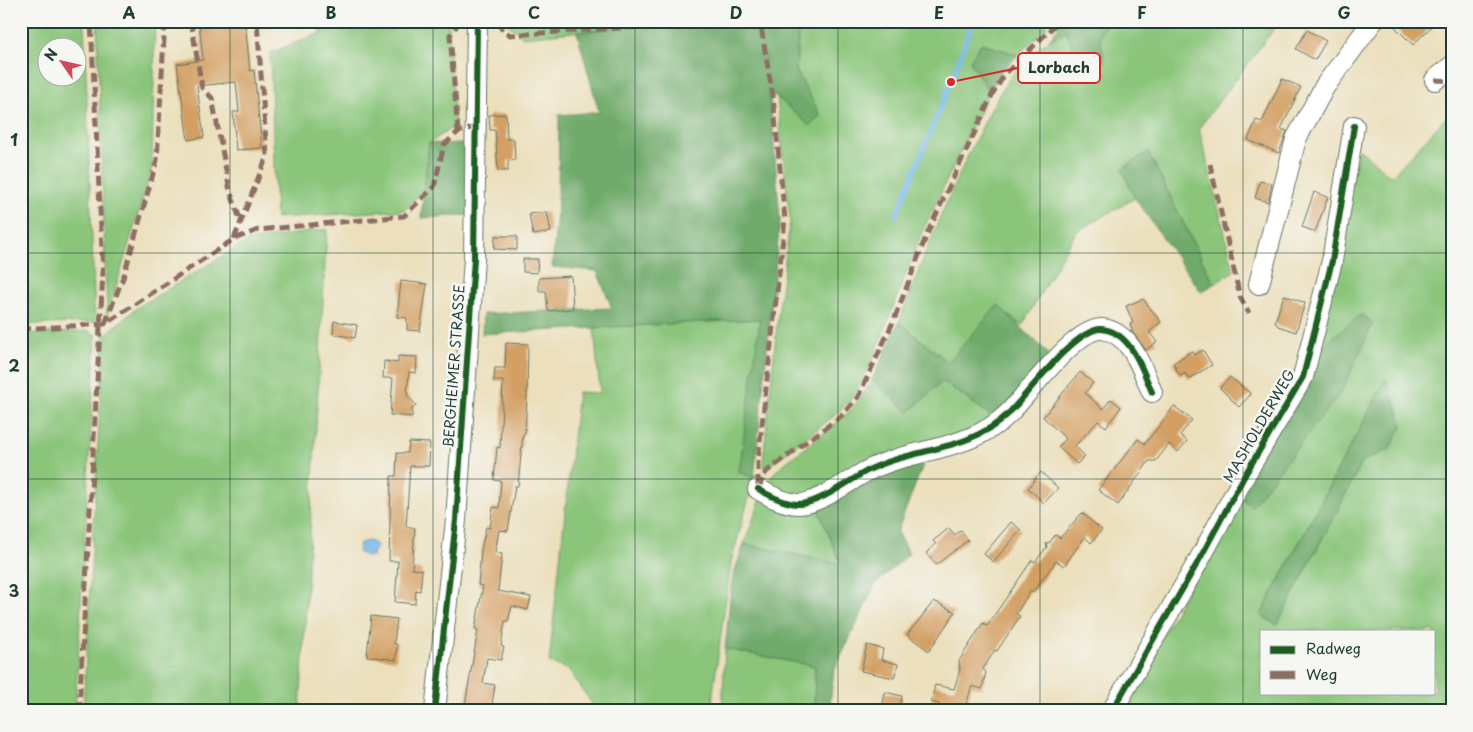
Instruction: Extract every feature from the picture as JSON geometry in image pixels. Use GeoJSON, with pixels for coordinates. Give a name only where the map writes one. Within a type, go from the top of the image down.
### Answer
{"type":"FeatureCollection","features":[{"type":"Feature","properties":{"kind":"street","name":"BERGHEIMER STRASSE"},"geometry":{"type":"LineString","coordinates":[[435,711],[456,520],[474,259],[477,21]]}},
{"type":"Feature","properties":{"kind":"street"},"geometry":{"type":"LineString","coordinates":[[1259,284],[1296,139],[1325,86],[1373,21]]}},
{"type":"Feature","properties":{"kind":"street"},"geometry":{"type":"LineString","coordinates":[[1435,80],[1452,66]]}},
{"type":"Feature","properties":{"kind":"street","name":"MASHOLDERWEG"},"geometry":{"type":"LineString","coordinates":[[1112,711],[1198,562],[1246,473],[1303,377],[1332,262],[1354,126]]}},
{"type":"Feature","properties":{"kind":"street"},"geometry":{"type":"LineString","coordinates":[[758,489],[773,498],[798,505],[816,499],[868,471],[973,439],[999,422],[1056,360],[1088,332],[1101,329],[1113,332],[1133,349],[1152,392]]}},
{"type":"Feature","properties":{"kind":"green space"},"geometry":{"type":"Polygon","coordinates":[[[21,21],[84,21],[85,38],[38,38],[38,88],[86,88],[95,322],[21,325],[21,21]]]}},
{"type":"Feature","properties":{"kind":"green space"},"geometry":{"type":"Polygon","coordinates":[[[97,21],[155,21],[152,168],[107,316],[97,21]]]}},
{"type":"Feature","properties":{"kind":"green space"},"geometry":{"type":"Polygon","coordinates":[[[319,21],[448,21],[455,126],[429,143],[424,189],[405,210],[276,218],[270,53],[321,33],[319,21]]]}},
{"type":"Feature","properties":{"kind":"green space"},"geometry":{"type":"Polygon","coordinates":[[[504,21],[679,21],[523,37],[504,21]]]}},
{"type":"Feature","properties":{"kind":"green space"},"geometry":{"type":"Polygon","coordinates":[[[679,21],[799,21],[796,70],[820,115],[810,126],[777,97],[770,96],[780,220],[754,478],[739,472],[760,319],[482,334],[483,314],[612,308],[597,271],[552,267],[558,202],[559,115],[599,112],[577,32],[679,21]]]}},
{"type":"Feature","properties":{"kind":"green space"},"geometry":{"type":"Polygon","coordinates":[[[799,21],[1046,21],[1046,28],[1018,55],[982,43],[970,61],[989,92],[922,232],[875,354],[855,395],[838,413],[765,469],[763,462],[790,221],[777,97],[810,126],[820,115],[796,70],[799,21]]]}},
{"type":"Feature","properties":{"kind":"green space"},"geometry":{"type":"Polygon","coordinates":[[[1060,21],[1107,21],[1100,35],[1104,61],[1083,73],[1066,31],[1049,40],[1059,26],[1060,21]]]}},
{"type":"Feature","properties":{"kind":"green space"},"geometry":{"type":"Polygon","coordinates":[[[1107,21],[1280,21],[1199,128],[1234,271],[1214,284],[1148,152],[1122,169],[1135,198],[1076,232],[1022,326],[998,306],[948,362],[899,322],[957,179],[998,96],[1023,62],[1054,37],[1066,31],[1083,72],[1104,61],[1100,35],[1107,21]]]}},
{"type":"Feature","properties":{"kind":"green space"},"geometry":{"type":"Polygon","coordinates":[[[981,43],[1018,55],[1002,71],[989,92],[970,61],[981,43]]]}},
{"type":"Feature","properties":{"kind":"green space"},"geometry":{"type":"Polygon","coordinates":[[[1452,111],[1452,711],[1122,711],[1238,495],[1252,506],[1317,350],[1358,148],[1391,177],[1452,111]],[[1386,379],[1261,614],[1277,625],[1363,461],[1390,449],[1386,379]]]}},
{"type":"Feature","properties":{"kind":"green space"},"geometry":{"type":"Polygon","coordinates":[[[429,143],[470,144],[469,215],[421,218],[429,143]]]}},
{"type":"Feature","properties":{"kind":"green space"},"geometry":{"type":"Polygon","coordinates":[[[1148,152],[1214,284],[1201,292],[1135,198],[1122,169],[1148,152]]]}},
{"type":"Feature","properties":{"kind":"green space"},"geometry":{"type":"Polygon","coordinates":[[[327,229],[300,711],[83,711],[104,336],[138,307],[248,241],[327,229]]]}},
{"type":"Feature","properties":{"kind":"green space"},"geometry":{"type":"Polygon","coordinates":[[[998,305],[1053,358],[997,420],[943,381],[909,412],[872,380],[899,322],[948,362],[998,305]]]}},
{"type":"Feature","properties":{"kind":"green space"},"geometry":{"type":"Polygon","coordinates":[[[1362,314],[1373,323],[1343,389],[1251,507],[1238,495],[1317,350],[1362,314]]]}},
{"type":"Feature","properties":{"kind":"green space"},"geometry":{"type":"Polygon","coordinates":[[[761,319],[739,472],[754,478],[731,563],[712,711],[597,711],[569,670],[549,662],[578,392],[600,393],[594,328],[761,319]]]}},
{"type":"Feature","properties":{"kind":"green space"},"geometry":{"type":"Polygon","coordinates":[[[88,331],[96,335],[75,711],[21,711],[21,334],[88,331]]]}},
{"type":"Feature","properties":{"kind":"green space"},"geometry":{"type":"Polygon","coordinates":[[[1386,379],[1403,425],[1390,449],[1363,461],[1277,625],[1261,615],[1386,379]]]}},
{"type":"Feature","properties":{"kind":"green space"},"geometry":{"type":"Polygon","coordinates":[[[872,380],[909,412],[942,381],[997,420],[798,501],[771,487],[769,480],[772,475],[839,421],[862,396],[872,380]]]}},
{"type":"Feature","properties":{"kind":"green space"},"geometry":{"type":"Polygon","coordinates":[[[926,457],[897,532],[909,554],[875,585],[834,671],[829,711],[814,711],[815,666],[725,649],[732,579],[744,544],[841,564],[816,504],[870,473],[926,457]]]}},
{"type":"Feature","properties":{"kind":"green space"},"geometry":{"type":"Polygon","coordinates":[[[760,501],[816,504],[841,564],[744,544],[760,501]]]}},
{"type":"Feature","properties":{"kind":"green space"},"geometry":{"type":"Polygon","coordinates":[[[725,649],[815,666],[814,711],[722,711],[725,649]]]}},
{"type":"Feature","properties":{"kind":"water"},"geometry":{"type":"Polygon","coordinates":[[[369,541],[378,546],[372,553],[373,556],[366,556],[358,552],[360,543],[369,541]]]}},
{"type":"Feature","properties":{"kind":"building"},"geometry":{"type":"Polygon","coordinates":[[[199,21],[245,21],[250,71],[254,70],[262,148],[236,150],[233,112],[239,112],[236,82],[197,86],[204,137],[188,140],[177,64],[203,60],[199,21]]]}},
{"type":"Feature","properties":{"kind":"building"},"geometry":{"type":"Polygon","coordinates":[[[1389,21],[1437,21],[1413,45],[1389,21]]]}},
{"type":"Feature","properties":{"kind":"building"},"geometry":{"type":"Polygon","coordinates":[[[1307,30],[1326,41],[1315,60],[1296,49],[1307,30]]]}},
{"type":"Feature","properties":{"kind":"building"},"geometry":{"type":"Polygon","coordinates":[[[1282,79],[1301,87],[1281,129],[1287,131],[1279,153],[1248,140],[1256,120],[1262,122],[1282,79]]]}},
{"type":"Feature","properties":{"kind":"building"},"geometry":{"type":"Polygon","coordinates":[[[506,114],[507,139],[514,139],[515,160],[508,161],[508,171],[498,171],[495,130],[490,130],[489,115],[506,114]]]}},
{"type":"Feature","properties":{"kind":"building"},"geometry":{"type":"Polygon","coordinates":[[[1260,181],[1272,184],[1268,202],[1255,198],[1260,181]]]}},
{"type":"Feature","properties":{"kind":"building"},"geometry":{"type":"Polygon","coordinates":[[[1314,192],[1328,197],[1315,232],[1302,227],[1314,192]]]}},
{"type":"Feature","properties":{"kind":"building"},"geometry":{"type":"Polygon","coordinates":[[[547,212],[551,232],[533,235],[529,214],[547,212]]]}},
{"type":"Feature","properties":{"kind":"building"},"geometry":{"type":"Polygon","coordinates":[[[495,236],[517,236],[517,250],[494,249],[495,236]]]}},
{"type":"Feature","properties":{"kind":"building"},"geometry":{"type":"Polygon","coordinates":[[[523,259],[538,259],[537,273],[523,272],[523,259]]]}},
{"type":"Feature","properties":{"kind":"building"},"geometry":{"type":"Polygon","coordinates":[[[571,276],[573,309],[548,311],[546,291],[539,291],[539,278],[571,276]]]}},
{"type":"Feature","properties":{"kind":"building"},"geometry":{"type":"Polygon","coordinates":[[[401,281],[427,284],[420,331],[407,330],[407,318],[397,317],[401,281]]]}},
{"type":"Feature","properties":{"kind":"building"},"geometry":{"type":"Polygon","coordinates":[[[1284,295],[1305,303],[1296,332],[1278,326],[1275,322],[1284,295]]]}},
{"type":"Feature","properties":{"kind":"building"},"geometry":{"type":"Polygon","coordinates":[[[1143,299],[1161,322],[1149,332],[1157,342],[1146,350],[1133,333],[1130,324],[1133,323],[1126,306],[1143,299]]]}},
{"type":"Feature","properties":{"kind":"building"},"geometry":{"type":"Polygon","coordinates":[[[334,321],[357,325],[355,338],[333,334],[334,321]]]}},
{"type":"Feature","properties":{"kind":"building"},"geometry":{"type":"Polygon","coordinates":[[[506,343],[528,344],[527,396],[525,434],[523,434],[518,486],[515,486],[508,531],[499,530],[495,552],[502,554],[498,591],[531,597],[528,610],[512,606],[508,621],[505,621],[501,646],[504,647],[501,660],[487,658],[483,683],[495,685],[491,711],[464,711],[478,630],[475,629],[483,586],[478,585],[481,551],[486,527],[490,528],[493,507],[499,508],[501,481],[494,480],[497,447],[500,448],[503,381],[494,381],[495,368],[505,368],[506,343]]]}},
{"type":"Feature","properties":{"kind":"building"},"geometry":{"type":"Polygon","coordinates":[[[1203,350],[1212,365],[1189,379],[1185,373],[1180,376],[1173,363],[1192,351],[1194,355],[1203,350]]]}},
{"type":"Feature","properties":{"kind":"building"},"geometry":{"type":"Polygon","coordinates":[[[398,356],[417,357],[416,373],[409,372],[407,395],[416,405],[412,409],[412,417],[390,415],[393,378],[383,378],[384,361],[398,363],[398,356]]]}},
{"type":"Feature","properties":{"kind":"building"},"geometry":{"type":"Polygon","coordinates":[[[1080,372],[1093,383],[1085,393],[1103,409],[1111,399],[1121,407],[1106,427],[1098,421],[1075,446],[1085,456],[1077,464],[1058,447],[1066,439],[1043,417],[1080,372]]]}},
{"type":"Feature","properties":{"kind":"building"},"geometry":{"type":"Polygon","coordinates":[[[1230,377],[1251,394],[1239,407],[1220,388],[1230,377]]]}},
{"type":"Feature","properties":{"kind":"building"},"geometry":{"type":"Polygon","coordinates":[[[1174,406],[1192,420],[1180,435],[1187,441],[1178,452],[1169,444],[1156,461],[1149,461],[1118,505],[1098,490],[1138,439],[1145,444],[1174,406]]]}},
{"type":"Feature","properties":{"kind":"building"},"geometry":{"type":"Polygon","coordinates":[[[409,442],[430,443],[429,466],[410,466],[406,527],[415,528],[412,569],[422,570],[420,591],[416,590],[415,604],[395,602],[398,561],[389,561],[391,476],[396,476],[397,453],[408,453],[409,442]]]}},
{"type":"Feature","properties":{"kind":"building"},"geometry":{"type":"Polygon","coordinates":[[[1041,472],[1058,488],[1044,503],[1028,488],[1041,472]]]}},
{"type":"Feature","properties":{"kind":"building"},"geometry":{"type":"Polygon","coordinates":[[[1082,513],[1102,530],[1091,543],[1085,537],[1064,566],[1056,561],[1033,592],[1031,590],[1016,614],[1020,616],[983,669],[986,672],[982,689],[972,686],[964,711],[938,711],[939,704],[931,702],[935,685],[954,689],[960,670],[959,661],[983,623],[987,626],[1032,560],[1035,562],[1047,547],[1046,543],[1050,542],[1055,535],[1060,538],[1082,513]]]}},
{"type":"Feature","properties":{"kind":"building"},"geometry":{"type":"Polygon","coordinates":[[[1011,522],[1021,530],[993,562],[984,554],[1011,522]]]}},
{"type":"Feature","properties":{"kind":"building"},"geometry":{"type":"Polygon","coordinates":[[[949,528],[955,535],[961,530],[968,540],[936,565],[926,553],[936,544],[933,541],[949,528]]]}},
{"type":"Feature","properties":{"kind":"building"},"geometry":{"type":"Polygon","coordinates":[[[934,601],[955,612],[929,651],[907,635],[934,601]]]}},
{"type":"Feature","properties":{"kind":"building"},"geometry":{"type":"Polygon","coordinates":[[[371,616],[397,619],[394,644],[397,644],[396,660],[367,656],[371,616]]]}},
{"type":"Feature","properties":{"kind":"building"},"geometry":{"type":"Polygon","coordinates":[[[867,645],[883,649],[881,660],[898,664],[894,678],[861,671],[867,645]]]}},
{"type":"Feature","properties":{"kind":"building"},"geometry":{"type":"Polygon","coordinates":[[[885,692],[902,696],[899,711],[882,708],[885,692]]]}},
{"type":"Feature","properties":{"kind":"waterway"},"geometry":{"type":"LineString","coordinates":[[896,216],[951,82],[973,21]]}},
{"type":"Feature","properties":{"kind":"marked path"},"geometry":{"type":"LineString","coordinates":[[79,711],[103,272],[91,21]]}},
{"type":"Feature","properties":{"kind":"marked path"},"geometry":{"type":"LineString","coordinates":[[105,324],[124,275],[157,160],[165,21]]}},
{"type":"Feature","properties":{"kind":"marked path"},"geometry":{"type":"LineString","coordinates":[[191,21],[202,88],[212,98],[230,191],[241,222]]}},
{"type":"Feature","properties":{"kind":"marked path"},"geometry":{"type":"LineString","coordinates":[[234,239],[267,156],[257,21]]}},
{"type":"Feature","properties":{"kind":"marked path"},"geometry":{"type":"LineString","coordinates":[[458,132],[450,35],[460,21]]}},
{"type":"Feature","properties":{"kind":"marked path"},"geometry":{"type":"LineString","coordinates":[[498,21],[501,28],[510,35],[730,21]]}},
{"type":"Feature","properties":{"kind":"marked path"},"geometry":{"type":"LineString","coordinates":[[758,486],[758,460],[785,220],[773,97],[760,21]]}},
{"type":"Feature","properties":{"kind":"marked path"},"geometry":{"type":"LineString","coordinates":[[758,489],[766,472],[841,416],[858,397],[894,320],[927,234],[993,93],[1005,74],[1055,25],[1055,21]]}},
{"type":"Feature","properties":{"kind":"marked path"},"geometry":{"type":"LineString","coordinates":[[1435,80],[1452,81]]}},
{"type":"Feature","properties":{"kind":"marked path"},"geometry":{"type":"LineString","coordinates":[[21,329],[105,324],[234,239],[258,230],[404,216],[434,187],[444,145],[458,132],[475,127]]}},
{"type":"Feature","properties":{"kind":"marked path"},"geometry":{"type":"LineString","coordinates":[[1210,164],[1240,297],[1249,313]]}},
{"type":"Feature","properties":{"kind":"cycle path"},"geometry":{"type":"LineString","coordinates":[[435,711],[456,520],[474,259],[477,21]]}},
{"type":"Feature","properties":{"kind":"cycle path"},"geometry":{"type":"LineString","coordinates":[[1112,711],[1198,562],[1246,473],[1303,377],[1332,261],[1354,126]]}},
{"type":"Feature","properties":{"kind":"cycle path"},"geometry":{"type":"LineString","coordinates":[[758,489],[782,501],[804,504],[822,497],[865,472],[883,464],[975,436],[992,427],[1008,414],[1052,364],[1066,350],[1091,331],[1102,329],[1121,337],[1134,353],[1152,392]]}},
{"type":"Feature","properties":{"kind":"place","name":"Lorbach"},"geometry":{"type":"Point","coordinates":[951,82]}}]}
